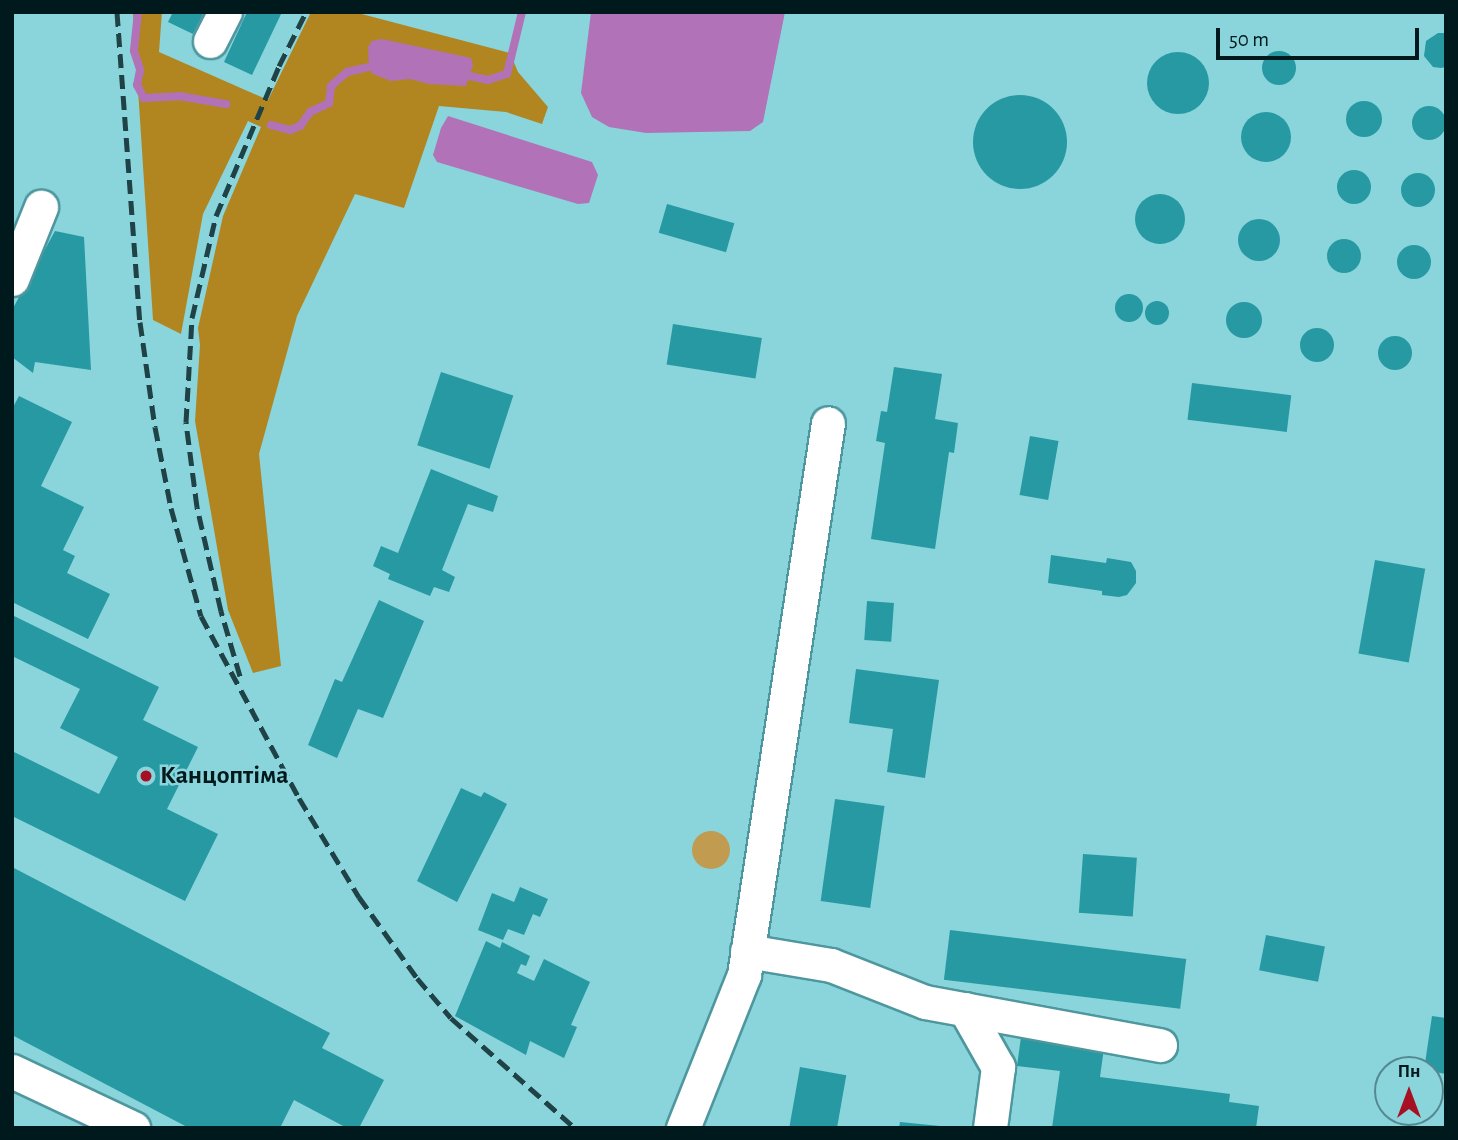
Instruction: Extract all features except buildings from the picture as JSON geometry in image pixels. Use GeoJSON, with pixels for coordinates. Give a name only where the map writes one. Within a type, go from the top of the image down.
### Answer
{"type":"FeatureCollection","features":[{"type":"Feature","properties":{"kind":"street"},"geometry":{"type":"LineString","coordinates":[[12,279],[41,207]]}},
{"type":"Feature","properties":{"kind":"street"},"geometry":{"type":"LineString","coordinates":[[683,1128],[744,975],[828,423]]}},
{"type":"Feature","properties":{"kind":"street"},"geometry":{"type":"LineString","coordinates":[[747,951],[831,965],[925,1002],[1160,1045]]}},
{"type":"Feature","properties":{"kind":"street"},"geometry":{"type":"LineString","coordinates":[[965,1009],[998,1067],[990,1128]]}},
{"type":"Feature","properties":{"kind":"street"},"geometry":{"type":"LineString","coordinates":[[12,1071],[133,1128]]}},
{"type":"Feature","properties":{"kind":"shaded area"},"geometry":{"type":"Polygon","coordinates":[[[133,12],[162,12],[159,52],[268,100],[311,12],[354,12],[510,53],[518,72],[548,107],[542,124],[506,112],[439,106],[404,208],[355,194],[297,316],[259,454],[281,666],[253,673],[228,610],[195,421],[200,345],[198,328],[223,216],[261,127],[248,121],[203,214],[181,334],[153,320],[133,12]]]}},
{"type":"Feature","properties":{"kind":"shaded area"},"geometry":{"type":"Polygon","coordinates":[[[591,12],[785,12],[763,122],[750,131],[646,133],[609,127],[592,117],[581,93],[591,12]]]}},
{"type":"Feature","properties":{"kind":"shaded area"},"geometry":{"type":"Polygon","coordinates":[[[382,39],[471,58],[473,65],[466,86],[429,84],[410,79],[391,81],[373,74],[369,69],[368,47],[372,41],[382,39]]]}},
{"type":"Feature","properties":{"kind":"shaded area"},"geometry":{"type":"Polygon","coordinates":[[[448,116],[592,162],[598,175],[589,203],[578,204],[437,162],[433,155],[441,128],[448,116]]]}},
{"type":"Feature","properties":{"kind":"shaded area"},"geometry":{"type":"Polygon","coordinates":[[[711,831],[724,837],[730,850],[724,863],[711,869],[698,863],[692,850],[698,837],[711,831]]]}},
{"type":"Feature","properties":{"kind":"waterway"},"geometry":{"type":"LineString","coordinates":[[138,12],[134,51],[140,70],[137,85],[144,98],[179,96],[226,104]]}},
{"type":"Feature","properties":{"kind":"waterway"},"geometry":{"type":"LineString","coordinates":[[460,74],[488,80],[507,74],[522,12]]}},
{"type":"Feature","properties":{"kind":"waterway"},"geometry":{"type":"LineString","coordinates":[[271,125],[290,130],[300,126],[310,112],[329,103],[331,86],[347,72],[378,65]]}},
{"type":"Feature","properties":{"kind":"railway"},"geometry":{"type":"LineString","coordinates":[[117,12],[140,322],[155,427],[171,508],[201,616],[299,798],[359,897],[417,978],[451,1018],[575,1128]]}},
{"type":"Feature","properties":{"kind":"railway"},"geometry":{"type":"LineString","coordinates":[[240,676],[221,611],[197,507],[186,422],[192,318],[216,216],[279,66],[306,12]]}},
{"type":"Feature","properties":{"kind":"place","name":"Канцоптіма"},"geometry":{"type":"Point","coordinates":[146,776]}}]}
